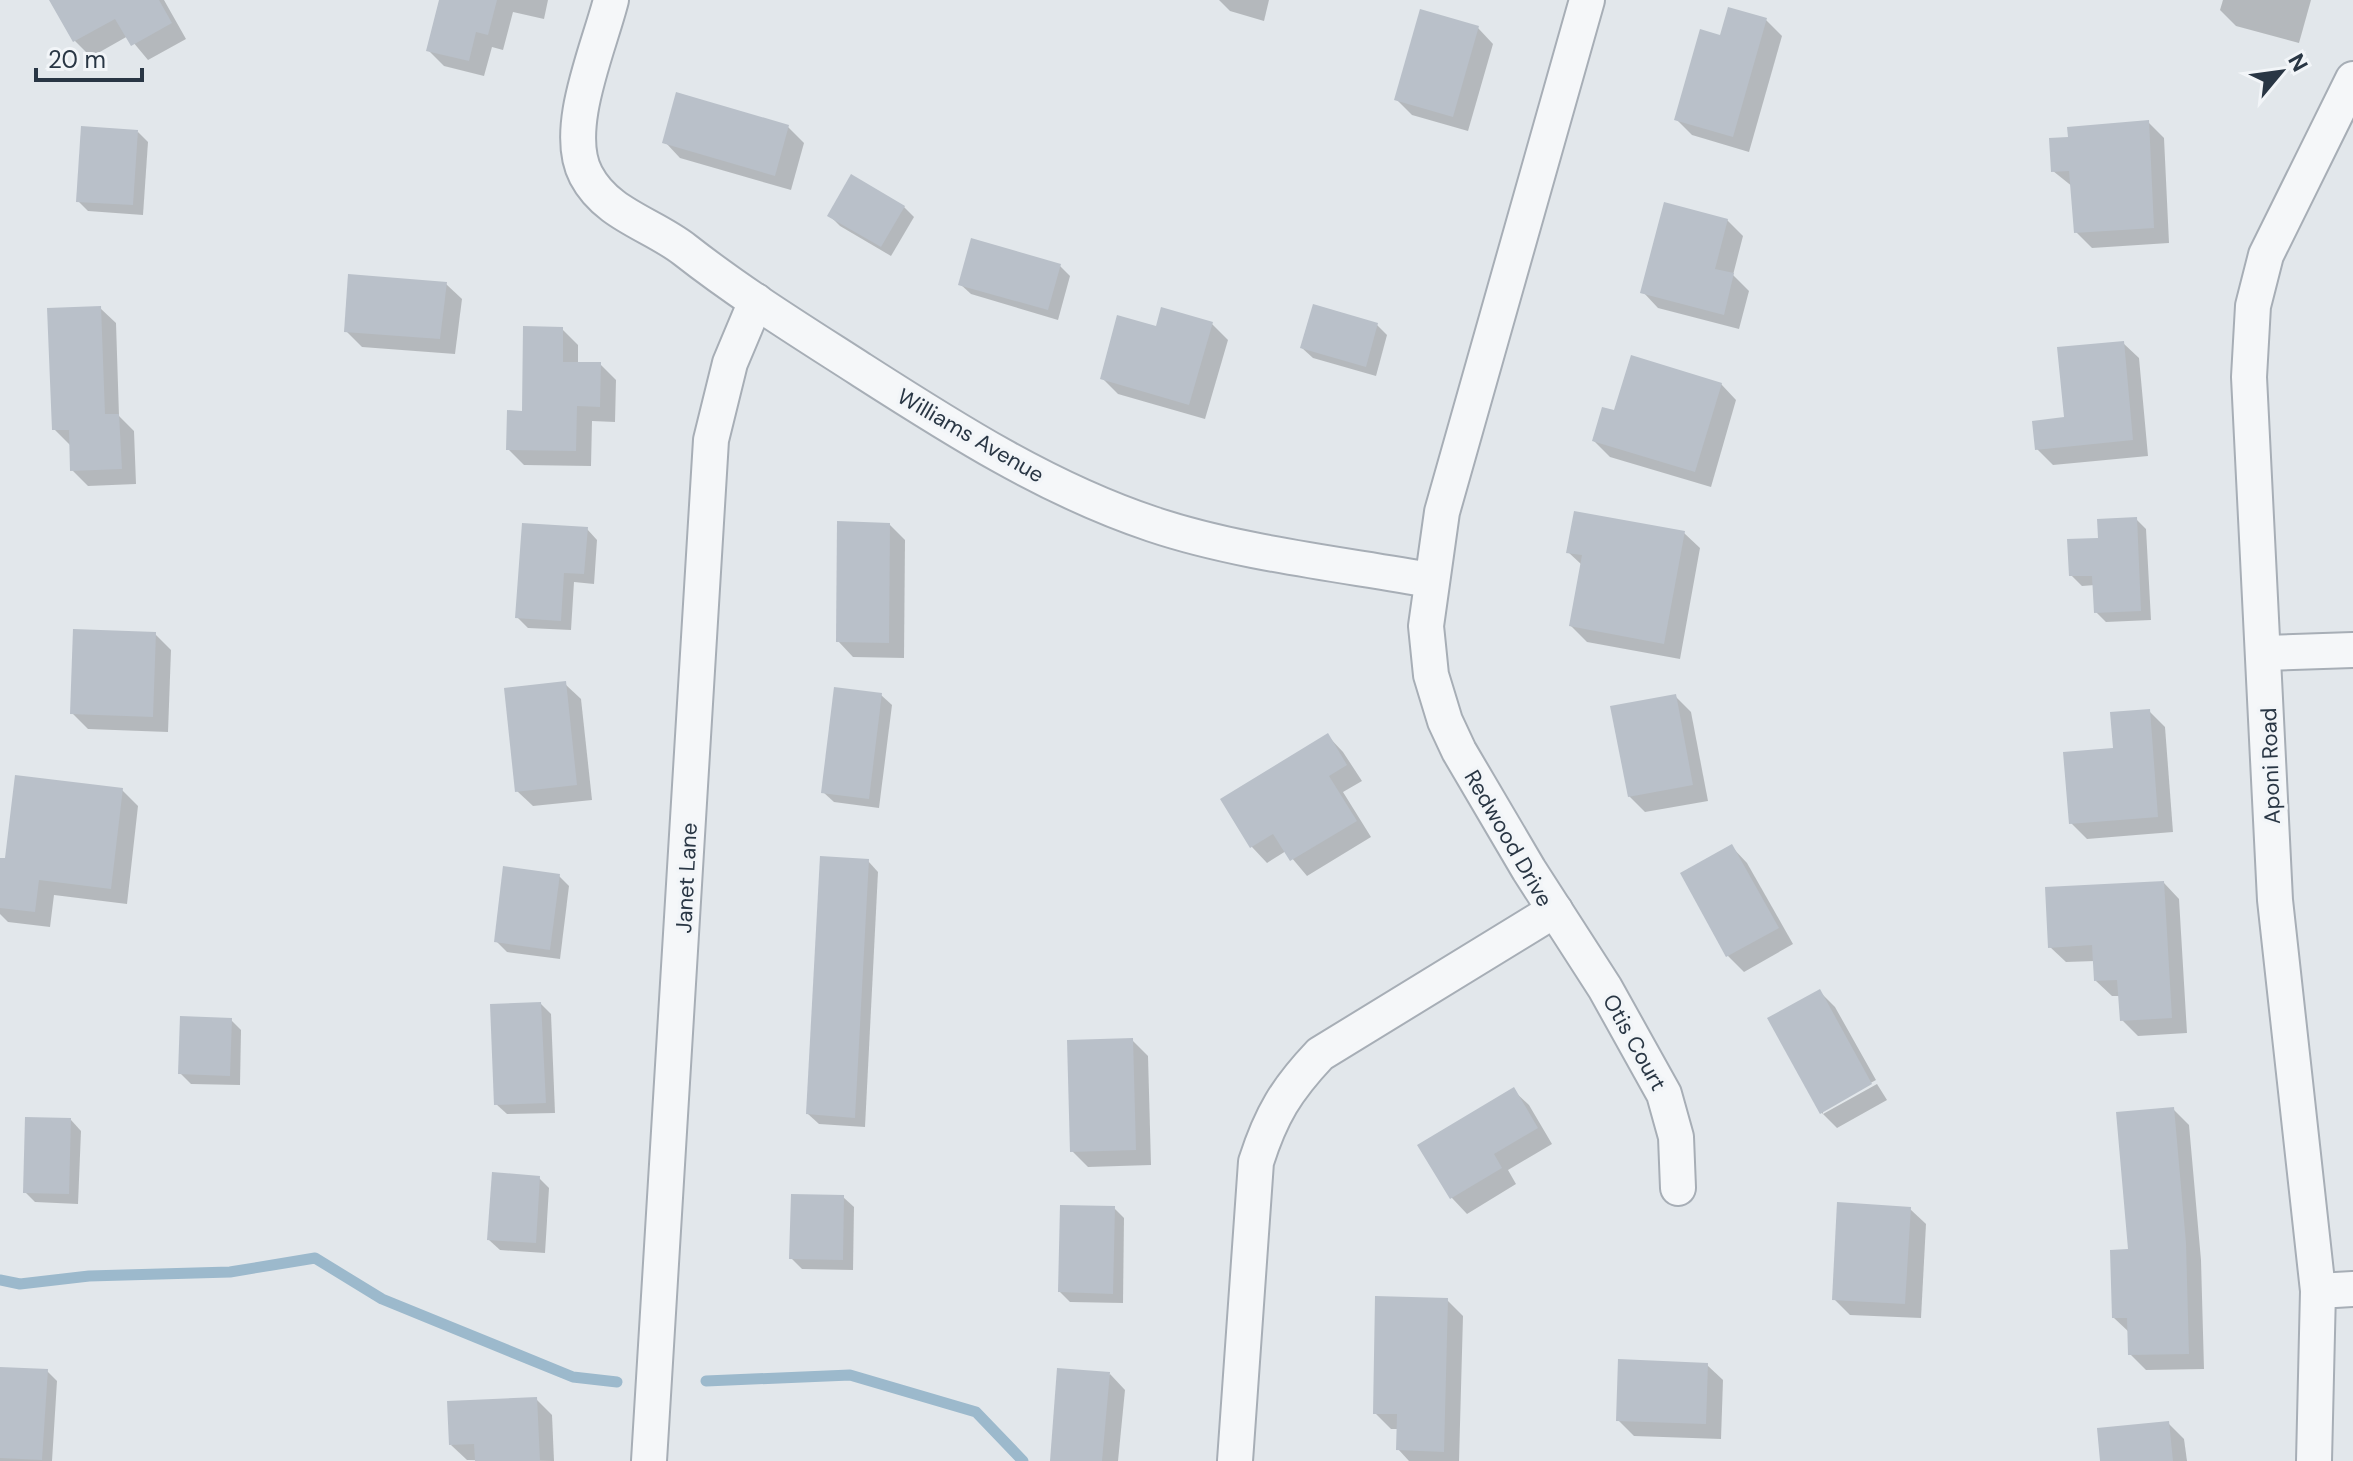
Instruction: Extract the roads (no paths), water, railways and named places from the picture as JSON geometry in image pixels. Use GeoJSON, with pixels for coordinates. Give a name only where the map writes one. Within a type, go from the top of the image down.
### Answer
{"type":"FeatureCollection","features":[{"type":"Feature","properties":{"kind":"street","name":"Williams Avenue"},"geometry":{"type":"LineString","coordinates":[[611,0],[576,128],[579,157],[593,186],[617,211],[670,239],[756,301],[941,421],[1077,496],[1155,525],[1266,551],[1430,580]]}},
{"type":"Feature","properties":{"kind":"street","name":"Redwood Drive"},"geometry":{"type":"LineString","coordinates":[[1235,1461],[1256,1162],[1269,1121],[1291,1085],[1320,1054],[1555,910],[1459,751],[1445,721],[1431,675],[1426,626],[1430,580],[1442,512],[1587,0]]}},
{"type":"Feature","properties":{"kind":"street","name":"Aponi Road"},"geometry":{"type":"LineString","coordinates":[[2314,1461],[2318,1291],[2275,900],[2249,377],[2253,306],[2266,255],[2350,84]]}},
{"type":"Feature","properties":{"kind":"street","name":"Janet Lane"},"geometry":{"type":"LineString","coordinates":[[649,1461],[711,440],[730,363],[756,301]]}},
{"type":"Feature","properties":{"kind":"street"},"geometry":{"type":"LineString","coordinates":[[2265,653],[2353,650]]}},
{"type":"Feature","properties":{"kind":"street","name":"Otis Court"},"geometry":{"type":"LineString","coordinates":[[1555,910],[1605,988],[1664,1094],[1676,1137],[1678,1188]]}},
{"type":"Feature","properties":{"kind":"street"},"geometry":{"type":"LineString","coordinates":[[2318,1291],[2353,1289]]}},
{"type":"Feature","properties":{"kind":"waterway"},"geometry":{"type":"LineString","coordinates":[[0,1280],[20,1284],[89,1276],[230,1272],[315,1258],[382,1299],[573,1377],[617,1382]]}},
{"type":"Feature","properties":{"kind":"waterway"},"geometry":{"type":"LineString","coordinates":[[706,1381],[850,1375],[976,1412],[1023,1461]]}}]}
